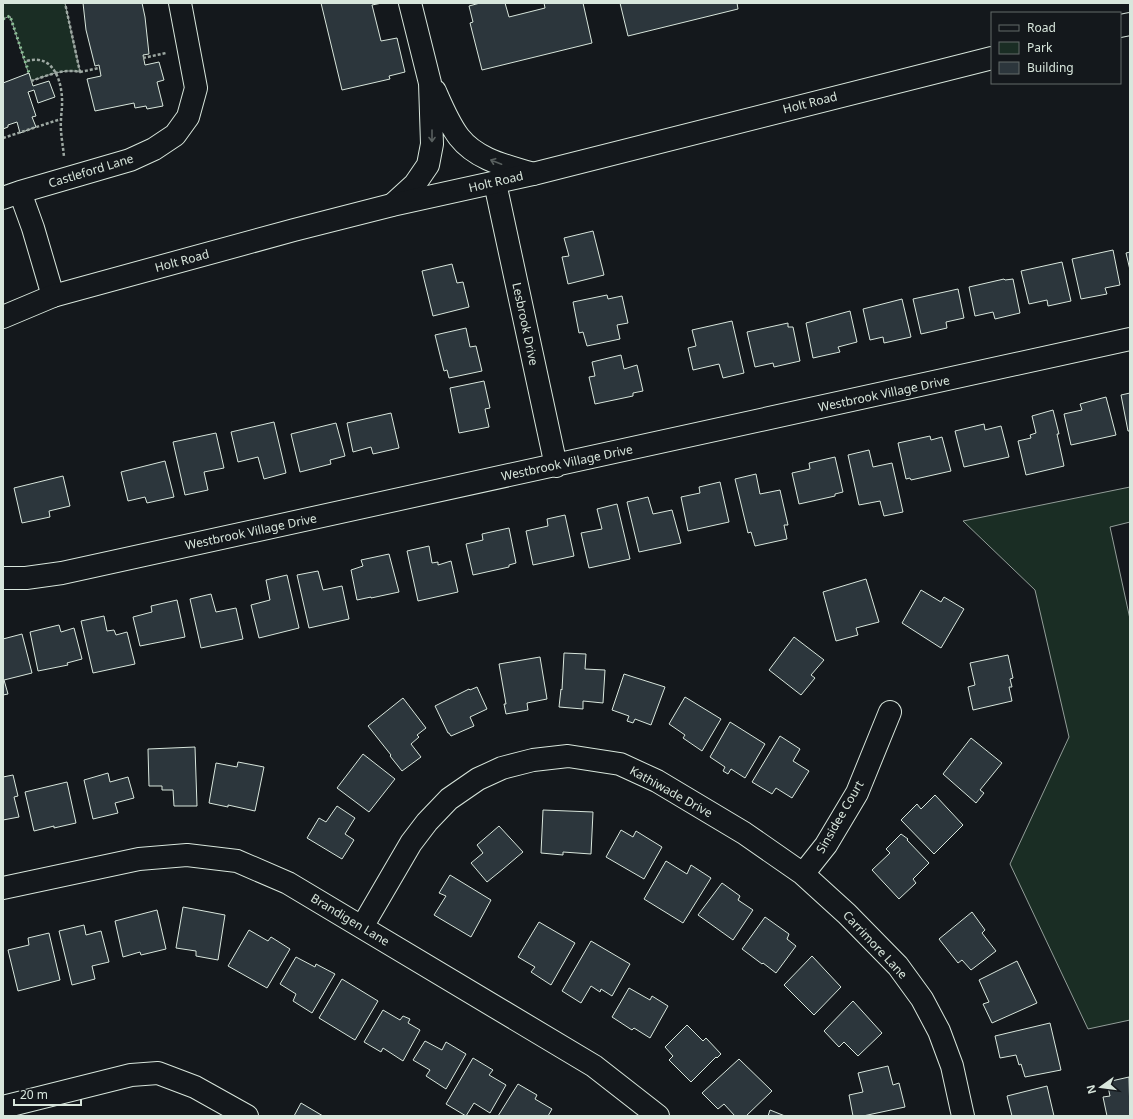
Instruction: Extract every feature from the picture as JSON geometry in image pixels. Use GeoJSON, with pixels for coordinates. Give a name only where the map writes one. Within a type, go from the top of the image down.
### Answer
{"type":"FeatureCollection","features":[{"type":"Feature","properties":{"kind":"street","name":"Castleford Lane"},"geometry":{"type":"LineString","coordinates":[[53,296],[37,241],[11,195],[125,162],[154,149],[175,135],[188,117],[196,88],[180,3]]}},
{"type":"Feature","properties":{"kind":"street"},"geometry":{"type":"LineString","coordinates":[[392,205],[415,184],[428,165],[432,144],[430,83],[410,3]]}},
{"type":"Feature","properties":{"kind":"street","name":"Holt Road"},"geometry":{"type":"LineString","coordinates":[[3,317],[53,296],[294,230],[392,205],[533,174],[991,58]]}},
{"type":"Feature","properties":{"kind":"street"},"geometry":{"type":"LineString","coordinates":[[430,83],[459,137],[471,149],[493,162],[533,174]]}},
{"type":"Feature","properties":{"kind":"street","name":"Lesbrook Drive"},"geometry":{"type":"LineString","coordinates":[[495,183],[556,466]]}},
{"type":"Feature","properties":{"kind":"street","name":"Westbrook Village Drive"},"geometry":{"type":"LineString","coordinates":[[3,578],[26,578],[62,573],[556,466],[1130,339]]}},
{"type":"Feature","properties":{"kind":"street","name":"Sinsidee Court"},"geometry":{"type":"LineString","coordinates":[[803,874],[826,845],[857,793],[890,712]]}},
{"type":"Feature","properties":{"kind":"street","name":"Kathiwade Drive"},"geometry":{"type":"LineString","coordinates":[[362,927],[411,843],[426,822],[449,799],[478,779],[502,768],[533,760],[568,756],[620,764],[657,781],[744,833],[803,874]]}},
{"type":"Feature","properties":{"kind":"street","name":"Brandigen Lane"},"geometry":{"type":"LineString","coordinates":[[3,888],[139,859],[187,855],[237,861],[288,883],[594,1066],[658,1116]]}},
{"type":"Feature","properties":{"kind":"street","name":"Carrimore Lane"},"geometry":{"type":"LineString","coordinates":[[803,874],[847,914],[898,966],[922,999],[939,1031],[952,1066],[963,1116]]}},
{"type":"Feature","properties":{"kind":"street"},"geometry":{"type":"LineString","coordinates":[[3,1107],[131,1075],[158,1073],[195,1087],[247,1116]]}},
{"type":"Feature","properties":{"kind":"path"},"geometry":{"type":"LineString","coordinates":[[65,3],[80,72]]}},
{"type":"Feature","properties":{"kind":"path"},"geometry":{"type":"LineString","coordinates":[[27,61],[43,59],[51,65],[59,82],[62,93],[61,120],[66,179]]}},
{"type":"Feature","properties":{"kind":"path"},"geometry":{"type":"LineString","coordinates":[[31,81],[55,73],[80,72],[99,68]]}},
{"type":"Feature","properties":{"kind":"path"},"geometry":{"type":"LineString","coordinates":[[3,138],[61,120]]}},
{"type":"Feature","properties":{"kind":"green space"},"geometry":{"type":"Polygon","coordinates":[[[3,3],[65,3],[80,72],[61,72],[31,81],[10,16],[3,19],[3,3]]]}},
{"type":"Feature","properties":{"kind":"green space"},"geometry":{"type":"Polygon","coordinates":[[[1130,487],[1130,522],[1110,527],[1130,619],[1130,1020],[1088,1029],[1010,864],[1069,737],[1035,590],[963,521],[1130,487]]]}},
{"type":"Feature","properties":{"kind":"building"},"geometry":{"type":"Polygon","coordinates":[[[83,3],[142,3],[149,54],[143,55],[145,65],[159,62],[164,80],[157,82],[163,106],[147,109],[146,106],[135,108],[134,103],[95,111],[87,79],[101,76],[99,65],[95,66],[86,30],[83,3]]]}},
{"type":"Feature","properties":{"kind":"building"},"geometry":{"type":"Polygon","coordinates":[[[321,3],[382,3],[372,5],[381,41],[397,38],[405,72],[389,76],[390,79],[342,90],[321,3]]]}},
{"type":"Feature","properties":{"kind":"building"},"geometry":{"type":"Polygon","coordinates":[[[480,3],[505,3],[509,17],[545,8],[544,3],[583,3],[592,43],[482,70],[470,23],[473,22],[469,6],[480,3]]]}},
{"type":"Feature","properties":{"kind":"building"},"geometry":{"type":"Polygon","coordinates":[[[620,3],[737,3],[738,9],[628,36],[620,3]]]}},
{"type":"Feature","properties":{"kind":"building"},"geometry":{"type":"Polygon","coordinates":[[[29,73],[33,86],[49,81],[55,97],[38,103],[34,90],[28,92],[36,116],[32,117],[36,127],[20,133],[17,122],[8,125],[8,127],[3,129],[3,83],[29,73]]]}},
{"type":"Feature","properties":{"kind":"building"},"geometry":{"type":"Polygon","coordinates":[[[593,231],[604,275],[568,284],[562,257],[569,256],[564,238],[593,231]]]}},
{"type":"Feature","properties":{"kind":"building"},"geometry":{"type":"Polygon","coordinates":[[[1113,250],[1120,285],[1105,288],[1107,294],[1081,299],[1072,259],[1113,250]]]}},
{"type":"Feature","properties":{"kind":"building"},"geometry":{"type":"Polygon","coordinates":[[[1130,252],[1130,270],[1126,253],[1130,252]]]}},
{"type":"Feature","properties":{"kind":"building"},"geometry":{"type":"Polygon","coordinates":[[[1062,262],[1071,301],[1048,306],[1047,300],[1029,304],[1021,271],[1062,262]]]}},
{"type":"Feature","properties":{"kind":"building"},"geometry":{"type":"Polygon","coordinates":[[[452,264],[457,283],[463,282],[469,307],[433,316],[422,271],[452,264]]]}},
{"type":"Feature","properties":{"kind":"building"},"geometry":{"type":"Polygon","coordinates":[[[1004,279],[1013,279],[1020,313],[995,319],[993,312],[975,316],[969,287],[1004,279]]]}},
{"type":"Feature","properties":{"kind":"building"},"geometry":{"type":"Polygon","coordinates":[[[958,289],[964,318],[946,322],[947,328],[921,334],[913,299],[958,289]]]}},
{"type":"Feature","properties":{"kind":"building"},"geometry":{"type":"Polygon","coordinates":[[[607,295],[608,299],[622,296],[628,323],[617,325],[620,339],[587,346],[583,332],[579,333],[573,302],[607,295]]]}},
{"type":"Feature","properties":{"kind":"building"},"geometry":{"type":"Polygon","coordinates":[[[902,299],[911,337],[884,343],[883,337],[870,340],[863,309],[902,299]]]}},
{"type":"Feature","properties":{"kind":"building"},"geometry":{"type":"Polygon","coordinates":[[[850,311],[857,342],[838,347],[840,352],[813,358],[806,323],[850,311]]]}},
{"type":"Feature","properties":{"kind":"building"},"geometry":{"type":"Polygon","coordinates":[[[732,321],[744,373],[723,378],[719,364],[693,370],[688,348],[696,346],[692,330],[732,321]]]}},
{"type":"Feature","properties":{"kind":"building"},"geometry":{"type":"Polygon","coordinates":[[[788,323],[788,327],[793,327],[800,361],[774,367],[773,363],[755,367],[747,332],[788,323]]]}},
{"type":"Feature","properties":{"kind":"building"},"geometry":{"type":"Polygon","coordinates":[[[466,328],[470,347],[476,346],[482,371],[449,378],[447,370],[444,371],[435,335],[466,328]]]}},
{"type":"Feature","properties":{"kind":"building"},"geometry":{"type":"Polygon","coordinates":[[[621,355],[624,369],[637,365],[643,391],[633,393],[633,396],[595,404],[589,377],[595,376],[592,362],[621,355]]]}},
{"type":"Feature","properties":{"kind":"building"},"geometry":{"type":"Polygon","coordinates":[[[484,381],[490,408],[485,409],[489,427],[459,433],[450,388],[484,381]]]}},
{"type":"Feature","properties":{"kind":"building"},"geometry":{"type":"Polygon","coordinates":[[[1130,393],[1130,431],[1128,431],[1121,395],[1130,393]]]}},
{"type":"Feature","properties":{"kind":"building"},"geometry":{"type":"Polygon","coordinates":[[[1106,397],[1116,435],[1071,445],[1064,414],[1082,410],[1080,404],[1106,397]]]}},
{"type":"Feature","properties":{"kind":"building"},"geometry":{"type":"Polygon","coordinates":[[[1053,410],[1059,434],[1057,434],[1064,466],[1026,475],[1018,441],[1031,438],[1030,435],[1036,433],[1032,416],[1053,410]]]}},
{"type":"Feature","properties":{"kind":"building"},"geometry":{"type":"Polygon","coordinates":[[[391,413],[399,448],[373,454],[371,447],[353,452],[347,423],[391,413]]]}},
{"type":"Feature","properties":{"kind":"building"},"geometry":{"type":"Polygon","coordinates":[[[274,422],[286,473],[264,479],[258,457],[238,462],[231,432],[274,422]]]}},
{"type":"Feature","properties":{"kind":"building"},"geometry":{"type":"Polygon","coordinates":[[[336,423],[345,456],[330,460],[331,464],[300,472],[291,434],[336,423]]]}},
{"type":"Feature","properties":{"kind":"building"},"geometry":{"type":"Polygon","coordinates":[[[984,424],[985,430],[1001,426],[1009,457],[964,467],[955,431],[984,424]]]}},
{"type":"Feature","properties":{"kind":"building"},"geometry":{"type":"Polygon","coordinates":[[[216,433],[224,468],[204,472],[208,490],[185,495],[173,442],[216,433]]]}},
{"type":"Feature","properties":{"kind":"building"},"geometry":{"type":"Polygon","coordinates":[[[930,436],[931,440],[942,437],[951,471],[911,480],[910,478],[906,479],[898,443],[930,436]]]}},
{"type":"Feature","properties":{"kind":"building"},"geometry":{"type":"Polygon","coordinates":[[[869,450],[873,467],[892,463],[903,512],[884,516],[880,501],[859,505],[848,455],[869,450]]]}},
{"type":"Feature","properties":{"kind":"building"},"geometry":{"type":"Polygon","coordinates":[[[835,457],[843,492],[835,494],[835,496],[799,504],[792,473],[810,469],[809,463],[835,457]]]}},
{"type":"Feature","properties":{"kind":"building"},"geometry":{"type":"Polygon","coordinates":[[[165,461],[174,497],[147,503],[145,497],[128,501],[121,472],[165,461]]]}},
{"type":"Feature","properties":{"kind":"building"},"geometry":{"type":"Polygon","coordinates":[[[756,474],[760,494],[780,490],[788,525],[784,525],[787,539],[755,546],[751,532],[748,533],[735,479],[756,474]]]}},
{"type":"Feature","properties":{"kind":"building"},"geometry":{"type":"Polygon","coordinates":[[[63,476],[70,506],[49,511],[50,517],[22,523],[14,488],[63,476]]]}},
{"type":"Feature","properties":{"kind":"building"},"geometry":{"type":"Polygon","coordinates":[[[720,482],[729,522],[688,531],[681,497],[700,493],[699,487],[720,482]]]}},
{"type":"Feature","properties":{"kind":"building"},"geometry":{"type":"Polygon","coordinates":[[[648,497],[653,514],[672,510],[681,543],[639,552],[627,502],[648,497]]]}},
{"type":"Feature","properties":{"kind":"building"},"geometry":{"type":"Polygon","coordinates":[[[617,504],[630,559],[589,568],[581,533],[602,529],[597,509],[617,504]]]}},
{"type":"Feature","properties":{"kind":"building"},"geometry":{"type":"Polygon","coordinates":[[[565,515],[574,556],[533,565],[526,531],[548,526],[547,519],[565,515]]]}},
{"type":"Feature","properties":{"kind":"building"},"geometry":{"type":"Polygon","coordinates":[[[509,528],[516,563],[509,565],[509,567],[473,575],[466,544],[483,540],[482,534],[509,528]]]}},
{"type":"Feature","properties":{"kind":"building"},"geometry":{"type":"Polygon","coordinates":[[[429,546],[432,563],[438,562],[438,565],[451,561],[458,592],[418,601],[407,551],[429,546]]]}},
{"type":"Feature","properties":{"kind":"building"},"geometry":{"type":"Polygon","coordinates":[[[389,554],[399,592],[357,600],[351,570],[363,566],[361,560],[389,554]]]}},
{"type":"Feature","properties":{"kind":"building"},"geometry":{"type":"Polygon","coordinates":[[[318,571],[323,590],[342,586],[349,619],[309,628],[297,575],[318,571]]]}},
{"type":"Feature","properties":{"kind":"building"},"geometry":{"type":"Polygon","coordinates":[[[287,575],[299,628],[259,638],[251,605],[270,600],[266,580],[287,575]]]}},
{"type":"Feature","properties":{"kind":"building"},"geometry":{"type":"Polygon","coordinates":[[[866,579],[879,622],[856,628],[858,635],[836,641],[823,592],[866,579]]]}},
{"type":"Feature","properties":{"kind":"building"},"geometry":{"type":"Polygon","coordinates":[[[921,590],[941,602],[944,597],[964,609],[941,648],[902,623],[921,590]]]}},
{"type":"Feature","properties":{"kind":"building"},"geometry":{"type":"Polygon","coordinates":[[[211,594],[216,612],[236,608],[243,639],[201,648],[190,599],[211,594]]]}},
{"type":"Feature","properties":{"kind":"building"},"geometry":{"type":"Polygon","coordinates":[[[177,600],[185,637],[140,646],[133,617],[152,612],[151,606],[177,600]]]}},
{"type":"Feature","properties":{"kind":"building"},"geometry":{"type":"Polygon","coordinates":[[[104,616],[107,631],[114,630],[116,635],[127,632],[135,664],[93,673],[81,621],[104,616]]]}},
{"type":"Feature","properties":{"kind":"building"},"geometry":{"type":"Polygon","coordinates":[[[59,625],[61,632],[74,628],[82,659],[67,663],[68,665],[38,671],[30,632],[59,625]]]}},
{"type":"Feature","properties":{"kind":"building"},"geometry":{"type":"Polygon","coordinates":[[[22,634],[32,673],[4,680],[8,694],[3,695],[3,639],[22,634]]]}},
{"type":"Feature","properties":{"kind":"building"},"geometry":{"type":"Polygon","coordinates":[[[794,637],[824,660],[811,675],[815,678],[801,695],[769,670],[794,637]]]}},
{"type":"Feature","properties":{"kind":"building"},"geometry":{"type":"Polygon","coordinates":[[[564,653],[586,654],[585,669],[605,670],[603,703],[583,701],[583,709],[559,707],[561,689],[562,690],[564,653]]]}},
{"type":"Feature","properties":{"kind":"building"},"geometry":{"type":"Polygon","coordinates":[[[1008,655],[1013,678],[1010,679],[1012,687],[1009,687],[1012,701],[973,710],[968,687],[975,685],[970,663],[1008,655]]]}},
{"type":"Feature","properties":{"kind":"building"},"geometry":{"type":"Polygon","coordinates":[[[540,657],[547,699],[527,703],[528,710],[506,714],[504,704],[506,704],[499,664],[540,657]]]}},
{"type":"Feature","properties":{"kind":"building"},"geometry":{"type":"Polygon","coordinates":[[[624,674],[665,687],[651,725],[635,719],[633,723],[627,721],[629,716],[612,710],[624,674]]]}},
{"type":"Feature","properties":{"kind":"building"},"geometry":{"type":"Polygon","coordinates":[[[477,687],[487,709],[470,717],[474,726],[451,736],[448,733],[435,706],[469,689],[470,690],[477,687]]]}},
{"type":"Feature","properties":{"kind":"building"},"geometry":{"type":"Polygon","coordinates":[[[685,697],[721,719],[702,751],[683,738],[685,735],[669,724],[685,697]]]}},
{"type":"Feature","properties":{"kind":"building"},"geometry":{"type":"Polygon","coordinates":[[[403,698],[426,728],[417,735],[419,737],[411,744],[421,757],[402,771],[368,726],[403,698]]]}},
{"type":"Feature","properties":{"kind":"building"},"geometry":{"type":"Polygon","coordinates":[[[730,722],[765,744],[745,778],[731,769],[728,774],[723,771],[725,767],[710,757],[730,722]]]}},
{"type":"Feature","properties":{"kind":"building"},"geometry":{"type":"Polygon","coordinates":[[[780,736],[800,749],[793,761],[809,771],[792,798],[776,788],[772,794],[752,782],[780,736]]]}},
{"type":"Feature","properties":{"kind":"building"},"geometry":{"type":"Polygon","coordinates":[[[971,738],[1002,763],[980,790],[984,793],[976,803],[943,774],[971,738]]]}},
{"type":"Feature","properties":{"kind":"building"},"geometry":{"type":"Polygon","coordinates":[[[195,747],[197,806],[174,806],[173,790],[162,790],[162,786],[149,786],[148,749],[195,747]]]}},
{"type":"Feature","properties":{"kind":"building"},"geometry":{"type":"Polygon","coordinates":[[[363,754],[395,779],[369,812],[337,788],[363,754]]]}},
{"type":"Feature","properties":{"kind":"building"},"geometry":{"type":"Polygon","coordinates":[[[238,762],[264,767],[255,811],[228,805],[228,807],[209,803],[216,763],[237,767],[238,762]]]}},
{"type":"Feature","properties":{"kind":"building"},"geometry":{"type":"Polygon","coordinates":[[[108,773],[110,782],[128,777],[134,798],[115,803],[118,813],[93,819],[84,780],[108,773]]]}},
{"type":"Feature","properties":{"kind":"building"},"geometry":{"type":"Polygon","coordinates":[[[13,775],[18,796],[14,797],[19,817],[3,820],[3,777],[13,775]]]}},
{"type":"Feature","properties":{"kind":"building"},"geometry":{"type":"Polygon","coordinates":[[[67,782],[76,823],[34,831],[25,792],[67,782]]]}},
{"type":"Feature","properties":{"kind":"building"},"geometry":{"type":"Polygon","coordinates":[[[935,795],[963,825],[934,854],[901,820],[917,804],[921,809],[935,795]]]}},
{"type":"Feature","properties":{"kind":"building"},"geometry":{"type":"Polygon","coordinates":[[[337,806],[355,818],[345,834],[354,840],[342,859],[307,838],[319,818],[326,822],[337,806]]]}},
{"type":"Feature","properties":{"kind":"building"},"geometry":{"type":"Polygon","coordinates":[[[543,810],[593,812],[591,854],[563,852],[563,855],[541,853],[543,810]]]}},
{"type":"Feature","properties":{"kind":"building"},"geometry":{"type":"Polygon","coordinates":[[[499,826],[523,852],[487,882],[471,863],[483,853],[477,845],[499,826]]]}},
{"type":"Feature","properties":{"kind":"building"},"geometry":{"type":"Polygon","coordinates":[[[621,830],[633,837],[636,831],[662,847],[644,879],[606,857],[621,830]]]}},
{"type":"Feature","properties":{"kind":"building"},"geometry":{"type":"Polygon","coordinates":[[[901,834],[908,839],[907,840],[929,863],[913,879],[916,883],[899,899],[872,870],[890,853],[886,849],[901,834]]]}},
{"type":"Feature","properties":{"kind":"building"},"geometry":{"type":"Polygon","coordinates":[[[666,861],[687,874],[691,865],[711,878],[683,923],[644,899],[666,861]]]}},
{"type":"Feature","properties":{"kind":"building"},"geometry":{"type":"Polygon","coordinates":[[[450,875],[491,900],[471,937],[434,915],[446,896],[439,893],[450,875]]]}},
{"type":"Feature","properties":{"kind":"building"},"geometry":{"type":"Polygon","coordinates":[[[722,883],[740,896],[738,900],[753,910],[733,940],[698,915],[722,883]]]}},
{"type":"Feature","properties":{"kind":"building"},"geometry":{"type":"Polygon","coordinates":[[[183,907],[225,915],[218,960],[196,956],[196,951],[176,948],[183,907]]]}},
{"type":"Feature","properties":{"kind":"building"},"geometry":{"type":"Polygon","coordinates":[[[157,910],[166,949],[141,955],[140,952],[123,957],[115,921],[157,910]]]}},
{"type":"Feature","properties":{"kind":"building"},"geometry":{"type":"Polygon","coordinates":[[[972,912],[985,930],[982,933],[996,951],[971,970],[962,960],[958,963],[939,939],[972,912]]]}},
{"type":"Feature","properties":{"kind":"building"},"geometry":{"type":"Polygon","coordinates":[[[765,917],[789,934],[787,939],[796,946],[776,973],[742,949],[765,917]]]}},
{"type":"Feature","properties":{"kind":"building"},"geometry":{"type":"Polygon","coordinates":[[[539,922],[575,943],[551,985],[531,972],[535,967],[518,957],[539,922]]]}},
{"type":"Feature","properties":{"kind":"building"},"geometry":{"type":"Polygon","coordinates":[[[84,925],[86,935],[101,931],[109,962],[92,966],[95,979],[72,985],[59,931],[84,925]]]}},
{"type":"Feature","properties":{"kind":"building"},"geometry":{"type":"Polygon","coordinates":[[[249,930],[268,941],[271,937],[290,949],[267,988],[228,966],[249,930]]]}},
{"type":"Feature","properties":{"kind":"building"},"geometry":{"type":"Polygon","coordinates":[[[49,933],[60,980],[18,991],[8,950],[29,945],[28,938],[49,933]]]}},
{"type":"Feature","properties":{"kind":"building"},"geometry":{"type":"Polygon","coordinates":[[[591,941],[630,964],[612,996],[601,989],[600,992],[591,986],[581,1003],[562,991],[591,941]]]}},
{"type":"Feature","properties":{"kind":"building"},"geometry":{"type":"Polygon","coordinates":[[[812,956],[841,987],[814,1015],[784,985],[812,956]]]}},
{"type":"Feature","properties":{"kind":"building"},"geometry":{"type":"Polygon","coordinates":[[[296,957],[315,967],[316,964],[335,974],[312,1013],[293,1001],[296,994],[280,984],[296,957]]]}},
{"type":"Feature","properties":{"kind":"building"},"geometry":{"type":"Polygon","coordinates":[[[1017,961],[1037,1003],[992,1023],[983,1004],[989,1002],[979,980],[1017,961]]]}},
{"type":"Feature","properties":{"kind":"building"},"geometry":{"type":"Polygon","coordinates":[[[342,979],[378,1001],[355,1040],[319,1018],[342,979]]]}},
{"type":"Feature","properties":{"kind":"building"},"geometry":{"type":"Polygon","coordinates":[[[629,988],[650,1000],[652,996],[668,1006],[650,1038],[634,1028],[632,1030],[612,1017],[629,988]]]}},
{"type":"Feature","properties":{"kind":"building"},"geometry":{"type":"Polygon","coordinates":[[[853,1001],[882,1033],[858,1056],[844,1042],[839,1047],[824,1031],[853,1001]]]}},
{"type":"Feature","properties":{"kind":"building"},"geometry":{"type":"Polygon","coordinates":[[[383,1010],[400,1020],[403,1016],[410,1019],[408,1023],[420,1030],[403,1061],[383,1048],[381,1052],[364,1042],[383,1010]]]}},
{"type":"Feature","properties":{"kind":"building"},"geometry":{"type":"Polygon","coordinates":[[[1050,1023],[1061,1070],[1025,1077],[1021,1064],[1019,1065],[1016,1055],[1000,1058],[995,1036],[1050,1023]]]}},
{"type":"Feature","properties":{"kind":"building"},"geometry":{"type":"Polygon","coordinates":[[[687,1025],[703,1041],[706,1038],[721,1054],[717,1058],[716,1057],[691,1082],[669,1060],[673,1056],[665,1047],[687,1025]]]}},
{"type":"Feature","properties":{"kind":"building"},"geometry":{"type":"Polygon","coordinates":[[[425,1041],[442,1050],[446,1042],[466,1054],[446,1089],[426,1076],[430,1070],[413,1060],[425,1041]]]}},
{"type":"Feature","properties":{"kind":"building"},"geometry":{"type":"Polygon","coordinates":[[[473,1058],[493,1070],[489,1075],[506,1085],[490,1113],[474,1103],[466,1116],[446,1104],[473,1058]]]}},
{"type":"Feature","properties":{"kind":"building"},"geometry":{"type":"Polygon","coordinates":[[[739,1059],[772,1091],[746,1116],[735,1116],[724,1104],[718,1109],[702,1093],[739,1059]]]}},
{"type":"Feature","properties":{"kind":"building"},"geometry":{"type":"Polygon","coordinates":[[[888,1066],[893,1085],[899,1083],[905,1107],[863,1116],[853,1116],[849,1095],[863,1092],[858,1073],[888,1066]]]}},
{"type":"Feature","properties":{"kind":"building"},"geometry":{"type":"Polygon","coordinates":[[[1129,1077],[1130,1116],[1107,1116],[1103,1097],[1110,1096],[1107,1082],[1129,1077]]]}},
{"type":"Feature","properties":{"kind":"building"},"geometry":{"type":"Polygon","coordinates":[[[518,1084],[537,1095],[535,1099],[552,1109],[548,1116],[498,1116],[518,1084]]]}},
{"type":"Feature","properties":{"kind":"building"},"geometry":{"type":"Polygon","coordinates":[[[1047,1086],[1054,1116],[1012,1116],[1007,1096],[1047,1086]]]}},
{"type":"Feature","properties":{"kind":"building"},"geometry":{"type":"Polygon","coordinates":[[[301,1103],[323,1116],[294,1116],[301,1103]]]}},
{"type":"Feature","properties":{"kind":"building"},"geometry":{"type":"Polygon","coordinates":[[[770,1110],[785,1116],[768,1116],[770,1110]]]}},
{"type":"Feature","properties":{"kind":"hedge"},"geometry":{"type":"LineString","coordinates":[[3,19],[10,16],[29,73]]}}]}
